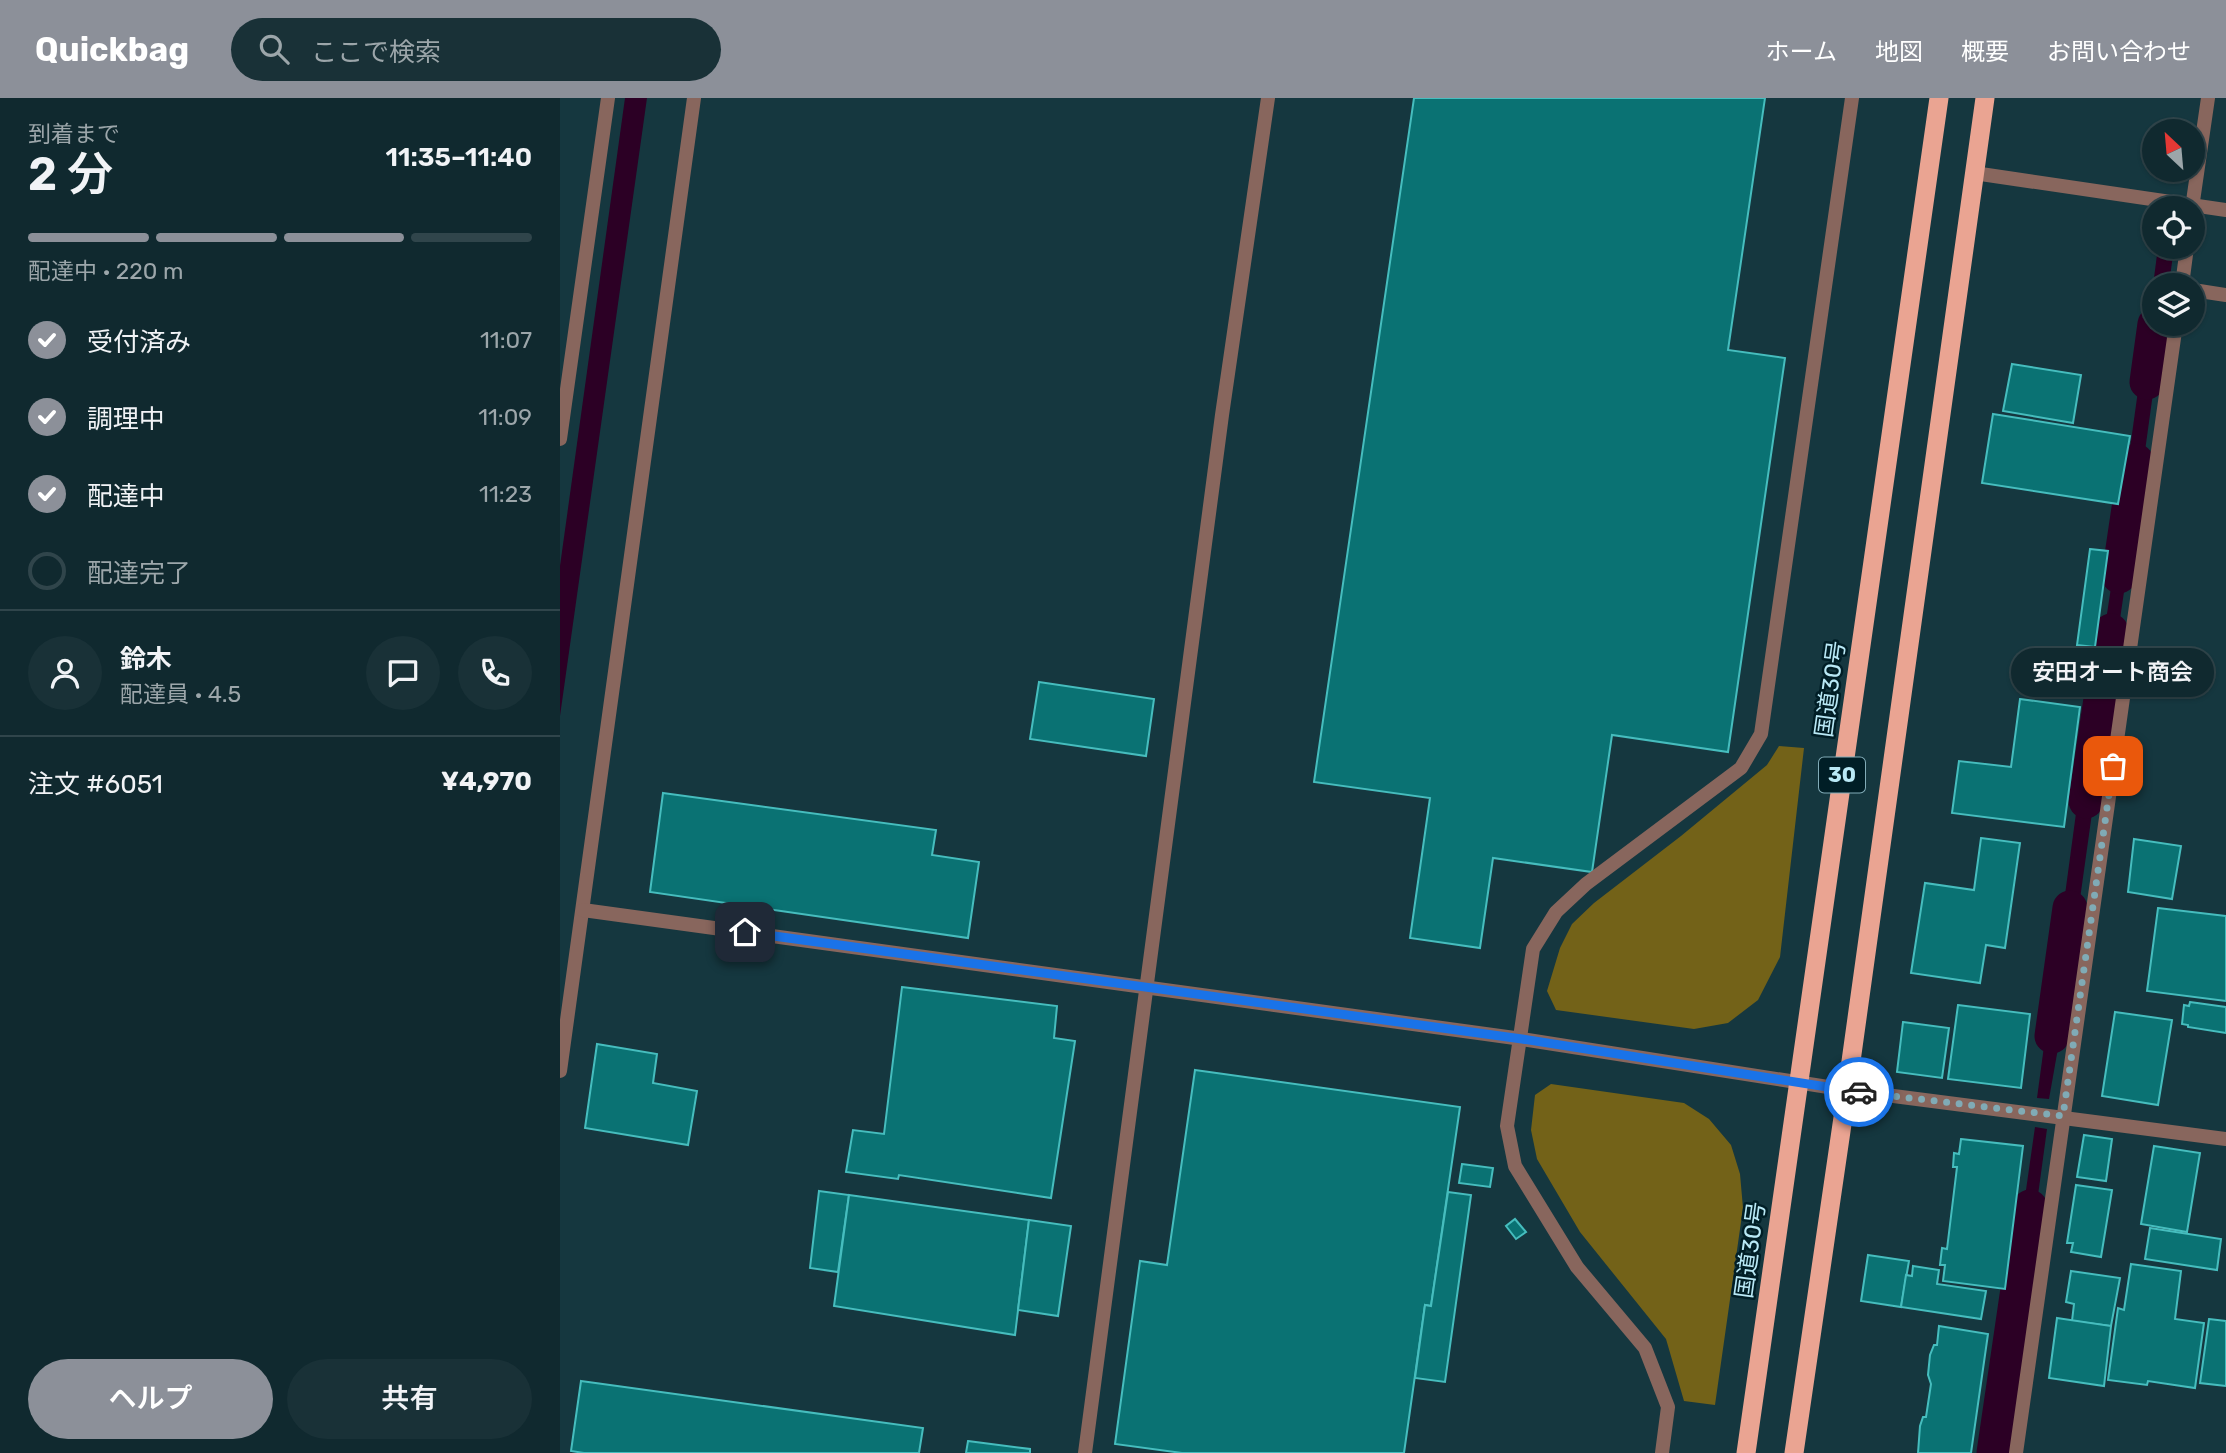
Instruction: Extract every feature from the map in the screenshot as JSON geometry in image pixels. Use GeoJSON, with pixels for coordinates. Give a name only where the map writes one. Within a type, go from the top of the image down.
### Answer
{"type":"FeatureCollection","features":[{"type":"Feature","properties":{"kind":"highway","name":"国道30号"},"geometry":{"type":"LineString","coordinates":[[1746,1453],[1939,98]]}},
{"type":"Feature","properties":{"kind":"highway","name":"30"},"geometry":{"type":"LineString","coordinates":[[1794,1453],[1985,98]]}},
{"type":"Feature","properties":{"kind":"street"},"geometry":{"type":"LineString","coordinates":[[560,439],[608,98]]}},
{"type":"Feature","properties":{"kind":"street"},"geometry":{"type":"LineString","coordinates":[[560,1071],[694,98]]}},
{"type":"Feature","properties":{"kind":"street"},"geometry":{"type":"LineString","coordinates":[[1085,1453],[1222,415],[1268,98]]}},
{"type":"Feature","properties":{"kind":"street"},"geometry":{"type":"LineString","coordinates":[[1662,1453],[1668,1406],[1645,1348],[1577,1268],[1515,1166],[1507,1126],[1522,1039],[1533,950],[1556,912],[1586,884],[1741,768],[1762,734],[1852,98]]}},
{"type":"Feature","properties":{"kind":"street"},"geometry":{"type":"LineString","coordinates":[[2194,196],[2208,98]]}},
{"type":"Feature","properties":{"kind":"street"},"geometry":{"type":"LineString","coordinates":[[1974,173],[2142,198]]}},
{"type":"Feature","properties":{"kind":"street"},"geometry":{"type":"LineString","coordinates":[[2205,207],[2226,210]]}},
{"type":"Feature","properties":{"kind":"street"},"geometry":{"type":"LineString","coordinates":[[2205,292],[2226,295]]}},
{"type":"Feature","properties":{"kind":"street"},"geometry":{"type":"LineString","coordinates":[[2016,1453],[2174,336]]}},
{"type":"Feature","properties":{"kind":"street"},"geometry":{"type":"LineString","coordinates":[[583,910],[1522,1039],[1847,1090],[2226,1139]]}},
{"type":"Feature","properties":{"kind":"shaded area"},"geometry":{"type":"Polygon","coordinates":[[[625,98],[647,98],[560,716],[560,566],[625,98]]]}},
{"type":"Feature","properties":{"kind":"shaded area"},"geometry":{"type":"Polygon","coordinates":[[[2156,259],[2172,259],[2171,273],[2155,273],[2156,259]]]}},
{"type":"Feature","properties":{"kind":"shaded area"},"geometry":{"type":"Polygon","coordinates":[[[2146,336],[2161,336],[2137,509],[2122,506],[2146,336]]]}},
{"type":"Feature","properties":{"kind":"shaded area"},"geometry":{"type":"Polygon","coordinates":[[[2120,529],[2133,531],[2111,680],[2097,679],[2120,529]]]}},
{"type":"Feature","properties":{"kind":"shaded area"},"geometry":{"type":"Polygon","coordinates":[[[1779,746],[1804,748],[1780,957],[1758,1000],[1728,1023],[1694,1029],[1556,1010],[1547,991],[1560,948],[1572,924],[1594,903],[1767,765],[1779,746]]]}},
{"type":"Feature","properties":{"kind":"shaded area"},"geometry":{"type":"Polygon","coordinates":[[[2084,754],[2100,756],[2072,956],[2057,954],[2084,754]]]}},
{"type":"Feature","properties":{"kind":"shaded area"},"geometry":{"type":"Polygon","coordinates":[[[2052,987],[2063,988],[2068,992],[2049,1099],[2037,1098],[2052,987]]]}},
{"type":"Feature","properties":{"kind":"shaded area"},"geometry":{"type":"Polygon","coordinates":[[[1551,1084],[1684,1103],[1709,1119],[1731,1145],[1740,1174],[1743,1208],[1715,1405],[1684,1401],[1666,1339],[1580,1232],[1537,1159],[1531,1130],[1535,1095],[1551,1084]]]}},
{"type":"Feature","properties":{"kind":"shaded area"},"geometry":{"type":"Polygon","coordinates":[[[2035,1127],[2047,1129],[2030,1254],[2017,1253],[2035,1127]]]}},
{"type":"Feature","properties":{"kind":"shaded area"},"geometry":{"type":"Polygon","coordinates":[[[2008,1316],[2022,1317],[2002,1453],[1988,1453],[2008,1316]]]}},
{"type":"Feature","properties":{"kind":"building"},"geometry":{"type":"Polygon","coordinates":[[[1414,98],[1765,98],[1728,350],[1785,358],[1728,752],[1612,735],[1592,872],[1493,858],[1480,948],[1410,938],[1430,798],[1314,782],[1414,98]]]}},
{"type":"Feature","properties":{"kind":"building"},"geometry":{"type":"Polygon","coordinates":[[[2012,364],[2081,375],[2073,423],[2003,411],[2012,364]]]}},
{"type":"Feature","properties":{"kind":"building"},"geometry":{"type":"Polygon","coordinates":[[[1993,414],[2130,436],[2118,504],[1982,483],[1993,414]]]}},
{"type":"Feature","properties":{"kind":"building"},"geometry":{"type":"Polygon","coordinates":[[[2090,549],[2108,551],[2095,647],[2077,645],[2090,549]]]}},
{"type":"Feature","properties":{"kind":"building"},"geometry":{"type":"Polygon","coordinates":[[[1039,682],[1154,699],[1146,756],[1030,739],[1039,682]]]}},
{"type":"Feature","properties":{"kind":"building"},"geometry":{"type":"Polygon","coordinates":[[[2020,699],[2080,707],[2064,827],[1952,813],[1959,761],[2011,767],[2020,699]]]}},
{"type":"Feature","properties":{"kind":"building"},"geometry":{"type":"Polygon","coordinates":[[[663,793],[936,830],[932,855],[979,862],[968,938],[650,892],[663,793]]]}},
{"type":"Feature","properties":{"kind":"building"},"geometry":{"type":"Polygon","coordinates":[[[1981,838],[2020,843],[2005,948],[1986,945],[1980,983],[1911,973],[1925,883],[1974,890],[1981,838]]]}},
{"type":"Feature","properties":{"kind":"building"},"geometry":{"type":"Polygon","coordinates":[[[2134,839],[2181,846],[2172,899],[2128,892],[2134,839]]]}},
{"type":"Feature","properties":{"kind":"building"},"geometry":{"type":"Polygon","coordinates":[[[2158,908],[2226,916],[2226,1001],[2147,991],[2158,908]]]}},
{"type":"Feature","properties":{"kind":"building"},"geometry":{"type":"Polygon","coordinates":[[[902,987],[1057,1006],[1054,1038],[1075,1041],[1051,1198],[899,1175],[898,1179],[846,1172],[853,1130],[884,1134],[902,987]]]}},
{"type":"Feature","properties":{"kind":"building"},"geometry":{"type":"Polygon","coordinates":[[[2190,1002],[2226,1007],[2226,1033],[2182,1024],[2184,1005],[2189,1006],[2190,1002]]]}},
{"type":"Feature","properties":{"kind":"building"},"geometry":{"type":"Polygon","coordinates":[[[1958,1005],[2030,1014],[2021,1088],[1948,1079],[1958,1005]]]}},
{"type":"Feature","properties":{"kind":"building"},"geometry":{"type":"Polygon","coordinates":[[[2115,1012],[2172,1020],[2158,1105],[2102,1096],[2115,1012]]]}},
{"type":"Feature","properties":{"kind":"building"},"geometry":{"type":"Polygon","coordinates":[[[1903,1022],[1949,1028],[1942,1078],[1897,1072],[1903,1022]]]}},
{"type":"Feature","properties":{"kind":"building"},"geometry":{"type":"Polygon","coordinates":[[[597,1044],[657,1054],[653,1083],[697,1091],[688,1145],[585,1128],[597,1044]]]}},
{"type":"Feature","properties":{"kind":"building"},"geometry":{"type":"Polygon","coordinates":[[[1195,1070],[1460,1107],[1431,1306],[1425,1305],[1404,1453],[1182,1453],[1115,1444],[1140,1261],[1167,1265],[1195,1070]]]}},
{"type":"Feature","properties":{"kind":"building"},"geometry":{"type":"Polygon","coordinates":[[[2084,1135],[2112,1139],[2106,1181],[2077,1177],[2084,1135]]]}},
{"type":"Feature","properties":{"kind":"building"},"geometry":{"type":"Polygon","coordinates":[[[1961,1139],[2023,1146],[2005,1289],[1943,1281],[1945,1265],[1940,1265],[1942,1248],[1947,1249],[1957,1167],[1953,1167],[1954,1153],[1959,1154],[1961,1139]]]}},
{"type":"Feature","properties":{"kind":"building"},"geometry":{"type":"Polygon","coordinates":[[[2154,1146],[2200,1153],[2187,1232],[2141,1224],[2154,1146]]]}},
{"type":"Feature","properties":{"kind":"building"},"geometry":{"type":"Polygon","coordinates":[[[1462,1164],[1493,1168],[1490,1187],[1459,1183],[1462,1164]]]}},
{"type":"Feature","properties":{"kind":"building"},"geometry":{"type":"Polygon","coordinates":[[[2076,1185],[2112,1190],[2101,1257],[2071,1252],[2073,1243],[2067,1243],[2076,1185]]]}},
{"type":"Feature","properties":{"kind":"building"},"geometry":{"type":"Polygon","coordinates":[[[819,1191],[849,1195],[838,1272],[810,1268],[819,1191]]]}},
{"type":"Feature","properties":{"kind":"building"},"geometry":{"type":"Polygon","coordinates":[[[1448,1192],[1471,1195],[1445,1382],[1415,1378],[1425,1305],[1431,1306],[1448,1192]]]}},
{"type":"Feature","properties":{"kind":"building"},"geometry":{"type":"Polygon","coordinates":[[[849,1195],[1029,1220],[1015,1335],[834,1306],[849,1195]]]}},
{"type":"Feature","properties":{"kind":"building"},"geometry":{"type":"Polygon","coordinates":[[[1515,1219],[1526,1232],[1516,1239],[1506,1226],[1515,1219]]]}},
{"type":"Feature","properties":{"kind":"building"},"geometry":{"type":"Polygon","coordinates":[[[1029,1220],[1071,1226],[1058,1316],[1018,1310],[1029,1220]]]}},
{"type":"Feature","properties":{"kind":"building"},"geometry":{"type":"Polygon","coordinates":[[[2150,1228],[2221,1239],[2217,1270],[2145,1259],[2150,1228]]]}},
{"type":"Feature","properties":{"kind":"building"},"geometry":{"type":"Polygon","coordinates":[[[1868,1255],[1909,1261],[1901,1307],[1861,1301],[1868,1255]]]}},
{"type":"Feature","properties":{"kind":"building"},"geometry":{"type":"Polygon","coordinates":[[[2131,1264],[2181,1271],[2175,1319],[2204,1323],[2195,1388],[2148,1381],[2147,1385],[2108,1380],[2118,1308],[2124,1310],[2131,1264]]]}},
{"type":"Feature","properties":{"kind":"building"},"geometry":{"type":"Polygon","coordinates":[[[1913,1266],[1939,1270],[1937,1284],[1986,1291],[1981,1319],[1901,1307],[1906,1275],[1912,1276],[1913,1266]]]}},
{"type":"Feature","properties":{"kind":"building"},"geometry":{"type":"Polygon","coordinates":[[[2071,1271],[2120,1278],[2111,1326],[2072,1321],[2074,1304],[2066,1302],[2071,1271]]]}},
{"type":"Feature","properties":{"kind":"building"},"geometry":{"type":"Polygon","coordinates":[[[2057,1318],[2111,1326],[2104,1386],[2049,1378],[2057,1318]]]}},
{"type":"Feature","properties":{"kind":"building"},"geometry":{"type":"Polygon","coordinates":[[[2209,1319],[2226,1321],[2226,1386],[2200,1383],[2209,1319]]]}},
{"type":"Feature","properties":{"kind":"building"},"geometry":{"type":"Polygon","coordinates":[[[1939,1326],[1988,1334],[1971,1453],[1918,1453],[1920,1426],[1923,1417],[1926,1417],[1931,1384],[1928,1375],[1930,1355],[1934,1345],[1937,1345],[1939,1326]]]}},
{"type":"Feature","properties":{"kind":"building"},"geometry":{"type":"Polygon","coordinates":[[[581,1381],[923,1428],[919,1453],[571,1451],[581,1381]]]}},
{"type":"Feature","properties":{"kind":"building"},"geometry":{"type":"Polygon","coordinates":[[[968,1441],[1030,1449],[1030,1453],[966,1453],[968,1441]]]}},
{"type":"Feature","properties":{"kind":"waterway"},"geometry":{"type":"LineString","coordinates":[[2147,382],[2153,336]]}},
{"type":"Feature","properties":{"kind":"waterway"},"geometry":{"type":"LineString","coordinates":[[2119,576],[2136,461]]}},
{"type":"Feature","properties":{"kind":"waterway"},"geometry":{"type":"LineString","coordinates":[[2086,801],[2111,631]]}},
{"type":"Feature","properties":{"kind":"waterway"},"geometry":{"type":"LineString","coordinates":[[2052,1036],[2070,908]]}},
{"type":"Feature","properties":{"kind":"waterway"},"geometry":{"type":"LineString","coordinates":[[1994,1453],[2030,1207]]}},
{"type":"Feature","properties":{"kind":"way so far"},"geometry":{"type":"LineString","coordinates":[[1859,1092],[2063,1116],[2113,766]]}},
{"type":"Feature","properties":{"kind":"place","name":"安田オート商会"},"geometry":{"type":"Point","coordinates":[2113,766]}},
{"type":"Feature","properties":{"kind":"route"},"geometry":{"type":"LineString","coordinates":[[745,932],[1522,1039],[1859,1092]]}}]}
